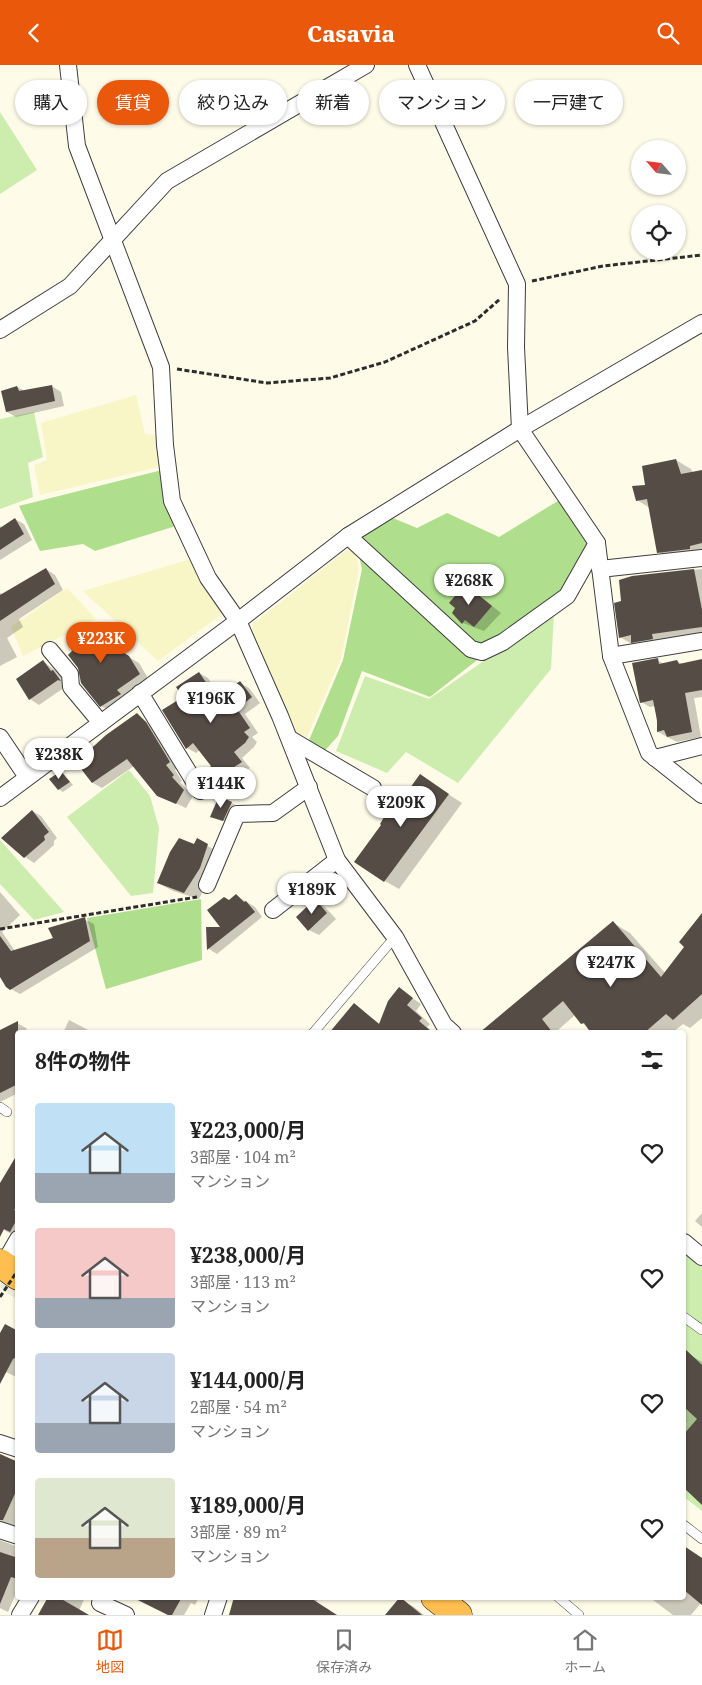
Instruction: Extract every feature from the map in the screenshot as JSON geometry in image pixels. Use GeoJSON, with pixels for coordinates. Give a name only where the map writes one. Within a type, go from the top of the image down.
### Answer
{"type":"FeatureCollection","features":[{"type":"Feature","properties":{"kind":"highway"},"geometry":{"type":"LineString","coordinates":[[439,1600],[458,1615]]}},
{"type":"Feature","properties":{"kind":"street"},"geometry":{"type":"LineString","coordinates":[[68,65],[77,146],[114,239],[161,367],[165,445],[172,501],[208,577],[238,621],[290,739],[337,860],[395,937],[445,1030]]}},
{"type":"Feature","properties":{"kind":"street"},"geometry":{"type":"LineString","coordinates":[[0,330],[70,286],[167,181],[366,65]]}},
{"type":"Feature","properties":{"kind":"street"},"geometry":{"type":"LineString","coordinates":[[417,65],[517,284],[516,347],[520,429],[597,543],[611,656],[649,753],[702,795]]}},
{"type":"Feature","properties":{"kind":"street"},"geometry":{"type":"LineString","coordinates":[[0,798],[238,621],[348,535],[520,429],[702,323]]}},
{"type":"Feature","properties":{"kind":"street"},"geometry":{"type":"LineString","coordinates":[[348,535],[471,649],[482,652],[503,642],[567,596],[597,543]]}},
{"type":"Feature","properties":{"kind":"street"},"geometry":{"type":"LineString","coordinates":[[600,569],[702,558]]}},
{"type":"Feature","properties":{"kind":"street"},"geometry":{"type":"LineString","coordinates":[[611,656],[702,641]]}},
{"type":"Feature","properties":{"kind":"street"},"geometry":{"type":"LineString","coordinates":[[50,650],[70,674],[71,687],[101,723]]}},
{"type":"Feature","properties":{"kind":"street"},"geometry":{"type":"LineString","coordinates":[[140,693],[200,791]]}},
{"type":"Feature","properties":{"kind":"street"},"geometry":{"type":"LineString","coordinates":[[0,737],[28,777]]}},
{"type":"Feature","properties":{"kind":"street"},"geometry":{"type":"LineString","coordinates":[[290,739],[373,788]]}},
{"type":"Feature","properties":{"kind":"street"},"geometry":{"type":"LineString","coordinates":[[655,758],[702,746]]}},
{"type":"Feature","properties":{"kind":"street"},"geometry":{"type":"LineString","coordinates":[[207,885],[236,814],[273,813],[309,787]]}},
{"type":"Feature","properties":{"kind":"street"},"geometry":{"type":"LineString","coordinates":[[273,910],[337,860]]}},
{"type":"Feature","properties":{"kind":"street"},"geometry":{"type":"LineString","coordinates":[[686,1243],[702,1257]]}},
{"type":"Feature","properties":{"kind":"street"},"geometry":{"type":"LineString","coordinates":[[10,1269],[15,1250]]}},
{"type":"Feature","properties":{"kind":"street"},"geometry":{"type":"LineString","coordinates":[[0,1443],[15,1448]]}},
{"type":"Feature","properties":{"kind":"street"},"geometry":{"type":"LineString","coordinates":[[0,1530],[15,1535]]}},
{"type":"Feature","properties":{"kind":"street"},"geometry":{"type":"LineString","coordinates":[[20,1615],[29,1600]]}},
{"type":"Feature","properties":{"kind":"street"},"geometry":{"type":"LineString","coordinates":[[102,1600],[100,1603],[126,1615]]}},
{"type":"Feature","properties":{"kind":"street"},"geometry":{"type":"LineString","coordinates":[[213,1615],[218,1600]]}},
{"type":"Feature","properties":{"kind":"lane"},"geometry":{"type":"LineString","coordinates":[[316,1030],[395,937]]}},
{"type":"Feature","properties":{"kind":"lane"},"geometry":{"type":"LineString","coordinates":[[686,1318],[702,1330]]}},
{"type":"Feature","properties":{"kind":"lane"},"geometry":{"type":"LineString","coordinates":[[686,1527],[702,1539]]}},
{"type":"Feature","properties":{"kind":"lane"},"geometry":{"type":"LineString","coordinates":[[562,1600],[579,1615]]}},
{"type":"Feature","properties":{"kind":"path"},"geometry":{"type":"LineString","coordinates":[[161,367],[267,383],[330,378],[385,362],[476,321],[517,284],[603,266],[702,255]]}},
{"type":"Feature","properties":{"kind":"path"},"geometry":{"type":"LineString","coordinates":[[0,929],[199,897],[207,885]]}},
{"type":"Feature","properties":{"kind":"path"},"geometry":{"type":"LineString","coordinates":[[0,1297],[10,1269]]}},
{"type":"Feature","properties":{"kind":"shaded area"},"geometry":{"type":"Polygon","coordinates":[[[136,395],[145,434],[157,435],[159,467],[40,495],[34,465],[47,460],[41,423],[136,395]]]}},
{"type":"Feature","properties":{"kind":"shaded area"},"geometry":{"type":"Polygon","coordinates":[[[347,550],[356,552],[359,569],[341,659],[307,737],[297,734],[252,633],[253,624],[347,550]]]}},
{"type":"Feature","properties":{"kind":"shaded area"},"geometry":{"type":"Polygon","coordinates":[[[191,559],[223,613],[158,661],[83,591],[191,559]]]}},
{"type":"Feature","properties":{"kind":"shaded area"},"geometry":{"type":"Polygon","coordinates":[[[67,588],[96,619],[23,656],[11,627],[67,588]]]}},
{"type":"Feature","properties":{"kind":"shaded area"},"geometry":{"type":"Polygon","coordinates":[[[2,1281],[15,1288],[15,1298],[0,1287],[2,1281]]]}},
{"type":"Feature","properties":{"kind":"green space"},"geometry":{"type":"Polygon","coordinates":[[[0,112],[37,170],[0,194],[0,112]]]}},
{"type":"Feature","properties":{"kind":"green space"},"geometry":{"type":"Polygon","coordinates":[[[34,412],[43,457],[28,463],[33,497],[0,509],[0,419],[34,412]]]}},
{"type":"Feature","properties":{"kind":"green space"},"geometry":{"type":"Polygon","coordinates":[[[162,470],[179,525],[95,551],[83,544],[40,551],[19,506],[162,470]]]}},
{"type":"Feature","properties":{"kind":"green space"},"geometry":{"type":"Polygon","coordinates":[[[561,499],[589,544],[569,588],[430,697],[362,671],[338,736],[319,757],[304,752],[343,660],[362,569],[356,543],[388,516],[417,528],[447,513],[499,537],[561,499]]]}},
{"type":"Feature","properties":{"kind":"green space"},"geometry":{"type":"Polygon","coordinates":[[[554,612],[551,669],[458,783],[406,752],[387,773],[336,751],[365,676],[429,699],[554,612]]]}},
{"type":"Feature","properties":{"kind":"green space"},"geometry":{"type":"Polygon","coordinates":[[[129,770],[150,796],[159,828],[153,893],[131,896],[67,817],[129,770]]]}},
{"type":"Feature","properties":{"kind":"green space"},"geometry":{"type":"Polygon","coordinates":[[[0,840],[64,912],[34,920],[0,884],[0,840]]]}},
{"type":"Feature","properties":{"kind":"green space"},"geometry":{"type":"Polygon","coordinates":[[[201,899],[202,960],[106,989],[87,918],[201,899]]]}},
{"type":"Feature","properties":{"kind":"green space"},"geometry":{"type":"Polygon","coordinates":[[[686,1250],[702,1264],[702,1511],[686,1499],[686,1250]]]}},
{"type":"Feature","properties":{"kind":"building"},"geometry":{"type":"Polygon","coordinates":[[[52,385],[55,401],[6,412],[1,391],[17,386],[19,391],[52,385]]]}},
{"type":"Feature","properties":{"kind":"building"},"geometry":{"type":"Polygon","coordinates":[[[676,459],[681,474],[702,470],[702,543],[690,546],[690,549],[657,553],[647,499],[636,501],[632,486],[645,485],[642,466],[676,459]]]}},
{"type":"Feature","properties":{"kind":"building"},"geometry":{"type":"Polygon","coordinates":[[[15,518],[24,534],[0,550],[0,528],[15,518]]]}},
{"type":"Feature","properties":{"kind":"building"},"geometry":{"type":"Polygon","coordinates":[[[46,568],[55,584],[0,621],[0,595],[46,568]]]}},
{"type":"Feature","properties":{"kind":"building"},"geometry":{"type":"Polygon","coordinates":[[[694,569],[702,610],[702,627],[652,634],[653,639],[631,643],[631,635],[619,638],[614,603],[621,601],[619,580],[632,576],[694,569]]]}},
{"type":"Feature","properties":{"kind":"building"},"geometry":{"type":"Polygon","coordinates":[[[465,584],[492,606],[474,627],[465,620],[462,624],[452,613],[455,608],[449,603],[465,584]]]}},
{"type":"Feature","properties":{"kind":"building"},"geometry":{"type":"Polygon","coordinates":[[[106,624],[115,647],[129,656],[140,674],[117,690],[121,694],[100,707],[81,683],[78,668],[68,655],[72,651],[67,639],[106,624]]]}},
{"type":"Feature","properties":{"kind":"building"},"geometry":{"type":"Polygon","coordinates":[[[658,658],[659,664],[677,660],[679,664],[702,659],[702,690],[685,693],[692,732],[667,737],[664,730],[657,732],[653,700],[640,703],[632,663],[658,658]]]}},
{"type":"Feature","properties":{"kind":"building"},"geometry":{"type":"Polygon","coordinates":[[[43,660],[61,681],[58,680],[29,700],[16,679],[43,660]]]}},
{"type":"Feature","properties":{"kind":"building"},"geometry":{"type":"Polygon","coordinates":[[[199,672],[217,699],[240,681],[252,697],[237,709],[250,728],[244,732],[249,737],[245,743],[234,752],[242,762],[231,769],[237,774],[219,786],[208,770],[211,766],[193,743],[186,749],[162,710],[183,697],[176,687],[199,672]]]}},
{"type":"Feature","properties":{"kind":"building"},"geometry":{"type":"Polygon","coordinates":[[[137,713],[146,722],[170,762],[166,765],[174,775],[172,777],[184,790],[176,804],[157,796],[127,759],[92,783],[78,765],[84,755],[106,735],[137,713]]]}},
{"type":"Feature","properties":{"kind":"building"},"geometry":{"type":"Polygon","coordinates":[[[61,771],[70,782],[58,790],[49,779],[61,771]]]}},
{"type":"Feature","properties":{"kind":"building"},"geometry":{"type":"Polygon","coordinates":[[[420,774],[449,794],[384,882],[354,862],[381,825],[394,800],[400,802],[420,774]]]}},
{"type":"Feature","properties":{"kind":"building"},"geometry":{"type":"Polygon","coordinates":[[[219,796],[232,802],[223,821],[210,817],[219,796]]]}},
{"type":"Feature","properties":{"kind":"building"},"geometry":{"type":"Polygon","coordinates":[[[32,810],[49,832],[44,836],[45,840],[24,858],[1,838],[32,810]]]}},
{"type":"Feature","properties":{"kind":"building"},"geometry":{"type":"Polygon","coordinates":[[[179,838],[194,844],[197,838],[208,844],[200,868],[184,893],[157,883],[170,852],[179,838]]]}},
{"type":"Feature","properties":{"kind":"building"},"geometry":{"type":"Polygon","coordinates":[[[236,894],[244,902],[246,901],[255,912],[207,950],[206,927],[220,927],[207,910],[224,897],[229,900],[236,894]]]}},
{"type":"Feature","properties":{"kind":"building"},"geometry":{"type":"Polygon","coordinates":[[[315,899],[327,913],[308,931],[296,917],[315,899]]]}},
{"type":"Feature","properties":{"kind":"building"},"geometry":{"type":"Polygon","coordinates":[[[702,913],[702,994],[673,1020],[666,1014],[647,1030],[589,1030],[584,1023],[581,1024],[563,1001],[542,1019],[551,1030],[483,1030],[613,921],[661,977],[684,947],[679,942],[702,913]]]}},
{"type":"Feature","properties":{"kind":"building"},"geometry":{"type":"Polygon","coordinates":[[[85,917],[90,941],[10,990],[6,987],[0,977],[0,936],[11,951],[53,938],[48,928],[85,917]]]}},
{"type":"Feature","properties":{"kind":"building"},"geometry":{"type":"Polygon","coordinates":[[[399,987],[413,998],[407,1005],[422,1018],[419,1021],[430,1030],[332,1030],[354,1003],[379,1024],[388,1001],[399,987]]]}},
{"type":"Feature","properties":{"kind":"building"},"geometry":{"type":"Polygon","coordinates":[[[18,1021],[18,1030],[15,1030],[15,1086],[0,1093],[0,1030],[18,1021]]]}},
{"type":"Feature","properties":{"kind":"building"},"geometry":{"type":"Polygon","coordinates":[[[15,1158],[15,1223],[10,1232],[4,1229],[0,1237],[0,1183],[15,1158]]]}},
{"type":"Feature","properties":{"kind":"building"},"geometry":{"type":"Polygon","coordinates":[[[5,1324],[15,1329],[15,1358],[0,1384],[0,1333],[5,1324]]]}},
{"type":"Feature","properties":{"kind":"building"},"geometry":{"type":"Polygon","coordinates":[[[686,1350],[702,1365],[702,1505],[686,1490],[686,1432],[697,1419],[686,1409],[686,1350]]]}},
{"type":"Feature","properties":{"kind":"building"},"geometry":{"type":"Polygon","coordinates":[[[0,1454],[15,1461],[15,1494],[3,1520],[0,1520],[0,1454]]]}},
{"type":"Feature","properties":{"kind":"building"},"geometry":{"type":"Polygon","coordinates":[[[686,1547],[702,1558],[702,1605],[686,1592],[686,1547]]]}},
{"type":"Feature","properties":{"kind":"building"},"geometry":{"type":"Polygon","coordinates":[[[0,1552],[15,1557],[15,1578],[11,1577],[0,1604],[0,1552]]]}},
{"type":"Feature","properties":{"kind":"building"},"geometry":{"type":"Polygon","coordinates":[[[46,1600],[63,1600],[89,1615],[38,1615],[46,1600]]]}},
{"type":"Feature","properties":{"kind":"building"},"geometry":{"type":"Polygon","coordinates":[[[138,1600],[180,1600],[172,1615],[168,1615],[138,1600]]]}},
{"type":"Feature","properties":{"kind":"building"},"geometry":{"type":"Polygon","coordinates":[[[233,1600],[314,1600],[337,1615],[229,1615],[233,1600]]]}},
{"type":"Feature","properties":{"kind":"building"},"geometry":{"type":"Polygon","coordinates":[[[398,1600],[404,1600],[422,1615],[385,1615],[398,1600]]]}}]}
